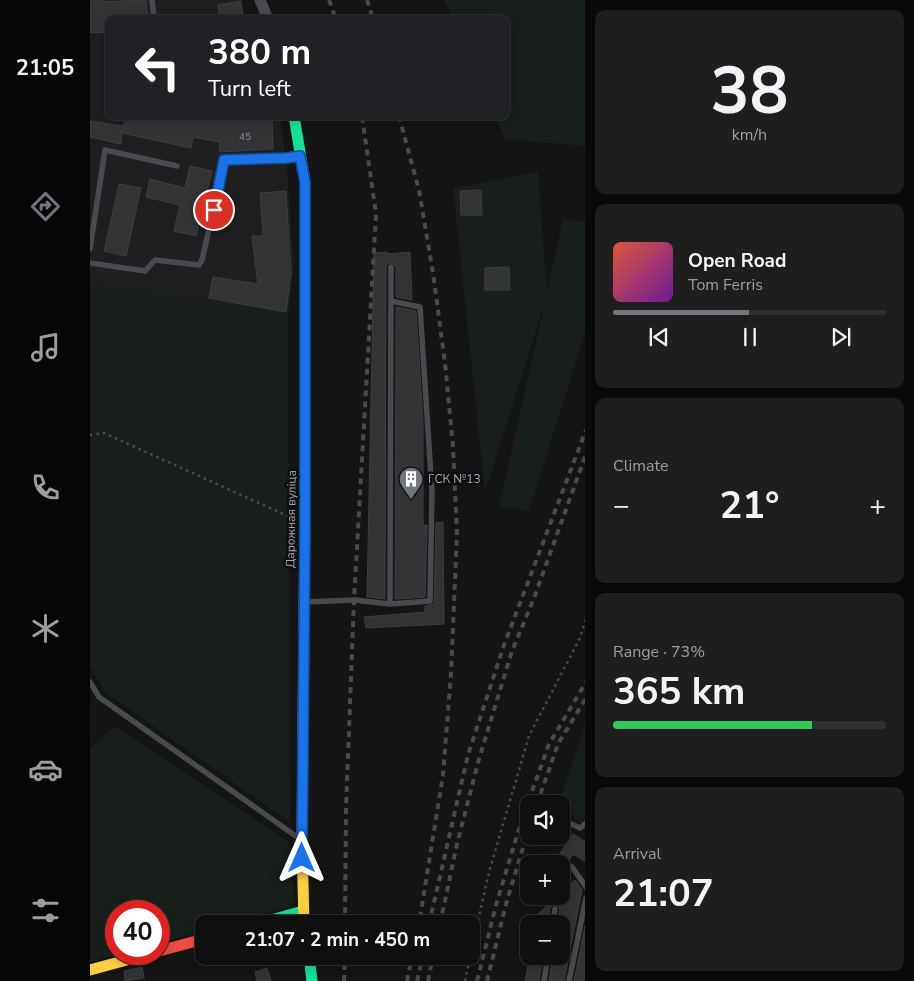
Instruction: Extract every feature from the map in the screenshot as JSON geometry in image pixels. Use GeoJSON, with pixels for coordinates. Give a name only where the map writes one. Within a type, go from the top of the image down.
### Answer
{"type":"FeatureCollection","features":[{"type":"Feature","properties":{"kind":"street"},"geometry":{"type":"LineString","coordinates":[[260,0],[266,15]]}},
{"type":"Feature","properties":{"kind":"street","name":"Дарожная вуліца"},"geometry":{"type":"LineString","coordinates":[[295,120],[305,182],[303,915]]}},
{"type":"Feature","properties":{"kind":"street"},"geometry":{"type":"LineString","coordinates":[[289,915],[303,911]]}},
{"type":"Feature","properties":{"kind":"street"},"geometry":{"type":"LineString","coordinates":[[170,948],[195,941]]}},
{"type":"Feature","properties":{"kind":"street"},"geometry":{"type":"LineString","coordinates":[[90,970],[108,965]]}},
{"type":"Feature","properties":{"kind":"street"},"geometry":{"type":"LineString","coordinates":[[310,965],[312,981]]}},
{"type":"Feature","properties":{"kind":"lane"},"geometry":{"type":"LineString","coordinates":[[152,0],[154,15]]}},
{"type":"Feature","properties":{"kind":"lane"},"geometry":{"type":"LineString","coordinates":[[90,249],[105,150],[177,166]]}},
{"type":"Feature","properties":{"kind":"lane"},"geometry":{"type":"LineString","coordinates":[[90,263],[145,271],[154,260],[200,266],[224,160],[300,156]]}},
{"type":"Feature","properties":{"kind":"lane"},"geometry":{"type":"LineString","coordinates":[[390,266],[390,604]]}},
{"type":"Feature","properties":{"kind":"lane"},"geometry":{"type":"LineString","coordinates":[[303,602],[354,600],[390,604],[430,602],[432,492],[420,307],[390,301]]}},
{"type":"Feature","properties":{"kind":"lane"},"geometry":{"type":"LineString","coordinates":[[90,682],[99,697],[302,841]]}},
{"type":"Feature","properties":{"kind":"lane"},"geometry":{"type":"LineString","coordinates":[[570,823],[580,828],[585,823]]}},
{"type":"Feature","properties":{"kind":"lane"},"geometry":{"type":"LineString","coordinates":[[572,867],[585,887]]}},
{"type":"Feature","properties":{"kind":"lane"},"geometry":{"type":"LineString","coordinates":[[569,981],[585,898]]}},
{"type":"Feature","properties":{"kind":"lane"},"geometry":{"type":"LineString","coordinates":[[555,915],[556,909]]}},
{"type":"Feature","properties":{"kind":"lane"},"geometry":{"type":"LineString","coordinates":[[544,981],[547,965]]}},
{"type":"Feature","properties":{"kind":"path"},"geometry":{"type":"LineString","coordinates":[[90,435],[104,433],[305,524]]}},
{"type":"Feature","properties":{"kind":"path"},"geometry":{"type":"LineString","coordinates":[[479,915],[489,872],[528,736],[578,640],[585,620]]}},
{"type":"Feature","properties":{"kind":"path"},"geometry":{"type":"LineString","coordinates":[[465,981],[468,965]]}},
{"type":"Feature","properties":{"kind":"shaded area"},"geometry":{"type":"Polygon","coordinates":[[[90,0],[240,0],[243,15],[105,15],[105,120],[281,120],[287,168],[294,266],[288,315],[90,288],[90,0]]]}},
{"type":"Feature","properties":{"kind":"shaded area"},"geometry":{"type":"Polygon","coordinates":[[[444,0],[585,0],[585,146],[505,139],[497,120],[510,120],[510,15],[451,15],[444,0]]]}},
{"type":"Feature","properties":{"kind":"shaded area"},"geometry":{"type":"Polygon","coordinates":[[[538,172],[547,291],[563,219],[585,222],[585,333],[529,511],[499,506],[545,302],[485,493],[453,188],[538,172]]]}},
{"type":"Feature","properties":{"kind":"shaded area"},"geometry":{"type":"Polygon","coordinates":[[[90,284],[288,315],[290,822],[106,693],[90,667],[90,284]]]}},
{"type":"Feature","properties":{"kind":"shaded area"},"geometry":{"type":"Polygon","coordinates":[[[585,724],[585,818],[579,824],[570,813],[570,795],[562,795],[585,724]]]}},
{"type":"Feature","properties":{"kind":"shaded area"},"geometry":{"type":"Polygon","coordinates":[[[115,726],[289,842],[295,905],[260,915],[195,915],[195,933],[170,940],[170,900],[105,900],[105,958],[90,962],[90,748],[115,726]]]}},
{"type":"Feature","properties":{"kind":"building"},"geometry":{"type":"Polygon","coordinates":[[[90,0],[102,0],[102,2],[146,0],[148,15],[105,15],[105,32],[90,33],[90,0]]]}},
{"type":"Feature","properties":{"kind":"building"},"geometry":{"type":"Polygon","coordinates":[[[241,1],[243,15],[219,15],[218,5],[241,1]]]}},
{"type":"Feature","properties":{"kind":"building"},"geometry":{"type":"Polygon","coordinates":[[[125,120],[272,120],[273,149],[220,152],[219,142],[193,137],[191,148],[122,133],[125,120]]]}},
{"type":"Feature","properties":{"kind":"building"},"geometry":{"type":"Polygon","coordinates":[[[90,121],[123,126],[121,144],[90,137],[90,121]]]}},
{"type":"Feature","properties":{"kind":"building"},"geometry":{"type":"Polygon","coordinates":[[[190,166],[212,171],[196,236],[174,231],[180,205],[146,197],[150,179],[185,188],[190,166]]]}},
{"type":"Feature","properties":{"kind":"building"},"geometry":{"type":"Polygon","coordinates":[[[119,184],[141,188],[126,256],[104,251],[119,184]]]}},
{"type":"Feature","properties":{"kind":"building"},"geometry":{"type":"Polygon","coordinates":[[[481,190],[482,215],[461,215],[460,191],[481,190]]]}},
{"type":"Feature","properties":{"kind":"building"},"geometry":{"type":"Polygon","coordinates":[[[286,191],[291,272],[286,312],[209,298],[213,277],[258,284],[252,236],[263,236],[260,193],[286,191]]]}},
{"type":"Feature","properties":{"kind":"building"},"geometry":{"type":"Polygon","coordinates":[[[387,252],[387,254],[410,252],[412,300],[396,297],[396,267],[393,263],[388,263],[386,267],[385,599],[367,597],[374,253],[387,252]]]}},
{"type":"Feature","properties":{"kind":"building"},"geometry":{"type":"Polygon","coordinates":[[[509,267],[510,290],[485,290],[485,268],[509,267]]]}},
{"type":"Feature","properties":{"kind":"building","name":"ГСК №13"},"geometry":{"type":"Polygon","coordinates":[[[396,307],[416,311],[423,423],[423,526],[427,525],[425,597],[395,599],[396,307]]]}},
{"type":"Feature","properties":{"kind":"building"},"geometry":{"type":"Polygon","coordinates":[[[443,522],[444,624],[366,628],[364,617],[425,612],[425,606],[434,604],[436,523],[443,522]]]}},
{"type":"Feature","properties":{"kind":"building"},"geometry":{"type":"Polygon","coordinates":[[[573,834],[585,841],[585,861],[573,854],[570,858],[570,855],[559,855],[566,845],[570,845],[570,838],[573,834]]]}},
{"type":"Feature","properties":{"kind":"building"},"geometry":{"type":"Polygon","coordinates":[[[575,880],[582,890],[570,951],[570,915],[559,915],[560,909],[557,905],[570,905],[570,885],[575,880]]]}},
{"type":"Feature","properties":{"kind":"building"},"geometry":{"type":"Polygon","coordinates":[[[548,905],[553,905],[550,908],[549,915],[537,915],[548,905]]]}},
{"type":"Feature","properties":{"kind":"building"},"geometry":{"type":"Polygon","coordinates":[[[585,926],[585,981],[574,981],[585,926]]]}},
{"type":"Feature","properties":{"kind":"building"},"geometry":{"type":"Polygon","coordinates":[[[528,965],[542,965],[539,981],[525,981],[528,965]]]}},
{"type":"Feature","properties":{"kind":"building"},"geometry":{"type":"Polygon","coordinates":[[[552,965],[567,965],[564,981],[549,981],[552,965]]]}},
{"type":"Feature","properties":{"kind":"building"},"geometry":{"type":"Polygon","coordinates":[[[142,967],[144,978],[125,981],[124,971],[142,967]]]}},
{"type":"Feature","properties":{"kind":"building"},"geometry":{"type":"Polygon","coordinates":[[[267,968],[271,981],[257,981],[255,972],[267,968]]]}},
{"type":"Feature","properties":{"kind":"railway"},"geometry":{"type":"LineString","coordinates":[[329,0],[335,15]]}},
{"type":"Feature","properties":{"kind":"railway"},"geometry":{"type":"LineString","coordinates":[[367,0],[372,15]]}},
{"type":"Feature","properties":{"kind":"railway"},"geometry":{"type":"LineString","coordinates":[[345,915],[346,809],[354,600],[376,214],[363,120]]}},
{"type":"Feature","properties":{"kind":"railway"},"geometry":{"type":"LineString","coordinates":[[400,120],[419,190],[433,273],[445,363],[453,447],[457,533],[451,674],[443,775],[420,915]]}},
{"type":"Feature","properties":{"kind":"railway"},"geometry":{"type":"LineString","coordinates":[[431,915],[468,755],[504,645],[585,433]]}},
{"type":"Feature","properties":{"kind":"railway"},"geometry":{"type":"LineString","coordinates":[[442,915],[457,844],[479,759],[512,651],[534,598],[585,457]]}},
{"type":"Feature","properties":{"kind":"railway"},"geometry":{"type":"LineString","coordinates":[[477,981],[496,905],[522,819],[549,744],[585,684]]}},
{"type":"Feature","properties":{"kind":"railway"},"geometry":{"type":"LineString","coordinates":[[540,795],[558,744],[585,700]]}},
{"type":"Feature","properties":{"kind":"railway"},"geometry":{"type":"LineString","coordinates":[[487,981],[506,904],[524,845]]}},
{"type":"Feature","properties":{"kind":"railway"},"geometry":{"type":"LineString","coordinates":[[344,981],[345,965]]}},
{"type":"Feature","properties":{"kind":"railway"},"geometry":{"type":"LineString","coordinates":[[407,981],[410,965]]}},
{"type":"Feature","properties":{"kind":"railway"},"geometry":{"type":"LineString","coordinates":[[417,981],[421,965]]}},
{"type":"Feature","properties":{"kind":"railway"},"geometry":{"type":"LineString","coordinates":[[428,981],[431,965]]}},
{"type":"Feature","properties":{"kind":"traffic: fast"},"geometry":{"type":"LineString","coordinates":[[295,120],[305,182],[305,519]]}},
{"type":"Feature","properties":{"kind":"traffic: fast"},"geometry":{"type":"LineString","coordinates":[[289,915],[303,911]]}},
{"type":"Feature","properties":{"kind":"traffic: fast"},"geometry":{"type":"LineString","coordinates":[[310,965],[312,981]]}},
{"type":"Feature","properties":{"kind":"traffic: slow"},"geometry":{"type":"LineString","coordinates":[[304,915],[302,841],[305,519]]}},
{"type":"Feature","properties":{"kind":"traffic: slow"},"geometry":{"type":"LineString","coordinates":[[90,970],[108,965]]}},
{"type":"Feature","properties":{"kind":"traffic: jam"},"geometry":{"type":"LineString","coordinates":[[170,948],[195,941]]}},
{"type":"Feature","properties":{"kind":"place","name":"ГСК №13"},"geometry":{"type":"Point","coordinates":[411,500]}},
{"type":"Feature","properties":{"kind":"route"},"geometry":{"type":"LineString","coordinates":[[214,210],[224,160],[300,156],[305,182],[305,524],[302,858]]}}]}
